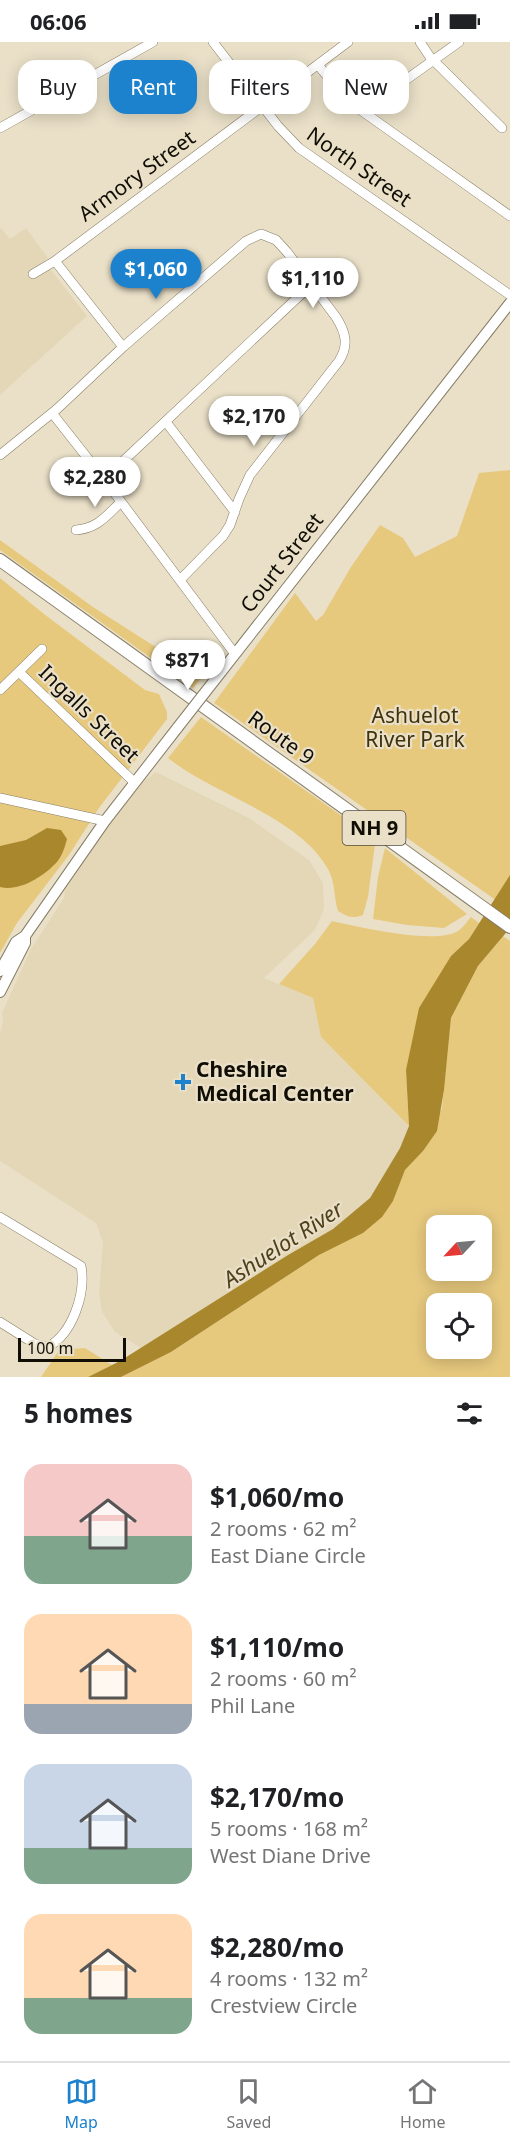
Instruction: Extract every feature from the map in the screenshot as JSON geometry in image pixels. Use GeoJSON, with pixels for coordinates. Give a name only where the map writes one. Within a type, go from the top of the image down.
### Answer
{"type":"FeatureCollection","features":[{"type":"Feature","properties":{"kind":"highway","name":"Route 9"},"geometry":{"type":"LineString","coordinates":[[0,560],[510,927]]}},
{"type":"Feature","properties":{"kind":"main road","name":"Court Street"},"geometry":{"type":"LineString","coordinates":[[0,971],[16,942],[25,936],[134,782],[510,303]]}},
{"type":"Feature","properties":{"kind":"main road","name":"Court Street"},"geometry":{"type":"LineString","coordinates":[[0,992],[25,943],[25,936]]}},
{"type":"Feature","properties":{"kind":"street"},"geometry":{"type":"LineString","coordinates":[[0,128],[153,42]]}},
{"type":"Feature","properties":{"kind":"street","name":"North Street"},"geometry":{"type":"LineString","coordinates":[[213,42],[227,60]]}},
{"type":"Feature","properties":{"kind":"street","name":"Armory Street"},"geometry":{"type":"LineString","coordinates":[[311,70],[348,42]]}},
{"type":"Feature","properties":{"kind":"street"},"geometry":{"type":"LineString","coordinates":[[420,42],[434,60],[502,128]]}},
{"type":"Feature","properties":{"kind":"street"},"geometry":{"type":"LineString","coordinates":[[409,78],[459,42]]}},
{"type":"Feature","properties":{"kind":"street"},"geometry":{"type":"LineString","coordinates":[[318,65],[323,71]]}},
{"type":"Feature","properties":{"kind":"street","name":"Armory Street"},"geometry":{"type":"LineString","coordinates":[[33,274],[55,261],[254,114]]}},
{"type":"Feature","properties":{"kind":"street","name":"North Street"},"geometry":{"type":"LineString","coordinates":[[269,114],[299,148],[510,295]]}},
{"type":"Feature","properties":{"kind":"street"},"geometry":{"type":"LineString","coordinates":[[366,114],[510,216]]}},
{"type":"Feature","properties":{"kind":"street"},"geometry":{"type":"LineString","coordinates":[[0,455],[52,413],[123,347],[237,248],[255,236],[268,236],[276,240],[336,317],[346,337],[344,353],[250,475],[230,525],[223,536],[180,580]]}},
{"type":"Feature","properties":{"kind":"street"},"geometry":{"type":"LineString","coordinates":[[55,261],[123,347]]}},
{"type":"Feature","properties":{"kind":"street"},"geometry":{"type":"LineString","coordinates":[[104,478],[312,284]]}},
{"type":"Feature","properties":{"kind":"street"},"geometry":{"type":"LineString","coordinates":[[52,413],[104,478],[235,654]]}},
{"type":"Feature","properties":{"kind":"street"},"geometry":{"type":"LineString","coordinates":[[166,422],[235,512]]}},
{"type":"Feature","properties":{"kind":"street"},"geometry":{"type":"LineString","coordinates":[[76,530],[88,529],[96,525],[121,502]]}},
{"type":"Feature","properties":{"kind":"street"},"geometry":{"type":"LineString","coordinates":[[0,690],[42,649]]}},
{"type":"Feature","properties":{"kind":"street","name":"Ingalls Street"},"geometry":{"type":"LineString","coordinates":[[19,672],[134,782]]}},
{"type":"Feature","properties":{"kind":"street"},"geometry":{"type":"LineString","coordinates":[[0,798],[105,821]]}},
{"type":"Feature","properties":{"kind":"street"},"geometry":{"type":"LineString","coordinates":[[0,1217],[81,1266],[83,1283],[75,1312],[57,1342],[48,1347],[35,1344],[0,1322]]}},
{"type":"Feature","properties":{"kind":"shaded area"},"geometry":{"type":"Polygon","coordinates":[[[0,227],[10,239],[26,228],[48,258],[44,261],[87,316],[0,395],[0,227]]]}},
{"type":"Feature","properties":{"kind":"shaded area","name":"Cheshire Medical Center"},"geometry":{"type":"Polygon","coordinates":[[[156,772],[249,818],[309,860],[323,883],[324,909],[315,930],[264,978],[313,998],[321,1037],[409,1126],[400,1148],[370,1198],[352,1215],[141,1348],[115,1332],[102,1312],[99,1292],[103,1243],[96,1223],[0,1161],[0,1034],[3,1022],[2,1013],[31,949],[64,898],[65,890],[116,815],[145,780],[156,772]]]}},
{"type":"Feature","properties":{"kind":"shaded area"},"geometry":{"type":"Polygon","coordinates":[[[47,828],[61,830],[67,839],[57,862],[31,882],[16,887],[0,887],[0,846],[26,840],[47,828]]]}},
{"type":"Feature","properties":{"kind":"shaded area"},"geometry":{"type":"Polygon","coordinates":[[[510,875],[510,928],[478,966],[451,1018],[444,1090],[437,1131],[423,1151],[405,1170],[393,1201],[382,1217],[363,1233],[319,1255],[171,1352],[121,1377],[88,1377],[120,1361],[333,1229],[370,1198],[400,1148],[409,1126],[406,1070],[419,1008],[451,956],[469,939],[510,875]]]}},
{"type":"Feature","properties":{"kind":"green space","name":"Ashuelot River Park"},"geometry":{"type":"Polygon","coordinates":[[[510,470],[510,910],[214,703],[295,593],[316,621],[323,615],[351,567],[380,525],[403,538],[415,557],[457,536],[479,473],[510,470]]]}},
{"type":"Feature","properties":{"kind":"green space"},"geometry":{"type":"Polygon","coordinates":[[[0,540],[93,607],[198,674],[206,673],[193,688],[0,550],[0,540]]]}},
{"type":"Feature","properties":{"kind":"green space"},"geometry":{"type":"Polygon","coordinates":[[[0,578],[145,690],[159,694],[167,712],[167,719],[99,808],[69,855],[17,923],[0,953],[0,578]]]}},
{"type":"Feature","properties":{"kind":"green space"},"geometry":{"type":"Polygon","coordinates":[[[201,717],[359,828],[375,844],[368,897],[363,915],[350,917],[338,911],[329,871],[316,852],[298,836],[278,821],[209,784],[168,758],[201,717]]]}},
{"type":"Feature","properties":{"kind":"green space"},"geometry":{"type":"Polygon","coordinates":[[[385,848],[467,914],[444,928],[373,919],[378,877],[385,848]]]}},
{"type":"Feature","properties":{"kind":"green space"},"geometry":{"type":"Polygon","coordinates":[[[471,917],[479,923],[469,939],[451,956],[406,1070],[409,1126],[321,1037],[313,998],[279,984],[332,921],[397,934],[433,936],[458,931],[471,917]]]}},
{"type":"Feature","properties":{"kind":"green space"},"geometry":{"type":"Polygon","coordinates":[[[503,936],[510,941],[510,1377],[121,1377],[171,1352],[319,1255],[363,1233],[393,1201],[405,1170],[423,1151],[442,1108],[451,1018],[478,966],[503,936]]]}},
{"type":"Feature","properties":{"kind":"green space"},"geometry":{"type":"Polygon","coordinates":[[[62,1346],[72,1349],[85,1348],[112,1365],[88,1377],[41,1377],[62,1346]]]}},
{"type":"Feature","properties":{"kind":"place","name":"Cheshire Medical Center"},"geometry":{"type":"Point","coordinates":[183,1082]}},
{"type":"Feature","properties":{"kind":"water label","name":"Ashuelot River"},"geometry":{"type":"Point","coordinates":[283,1244]}}]}
